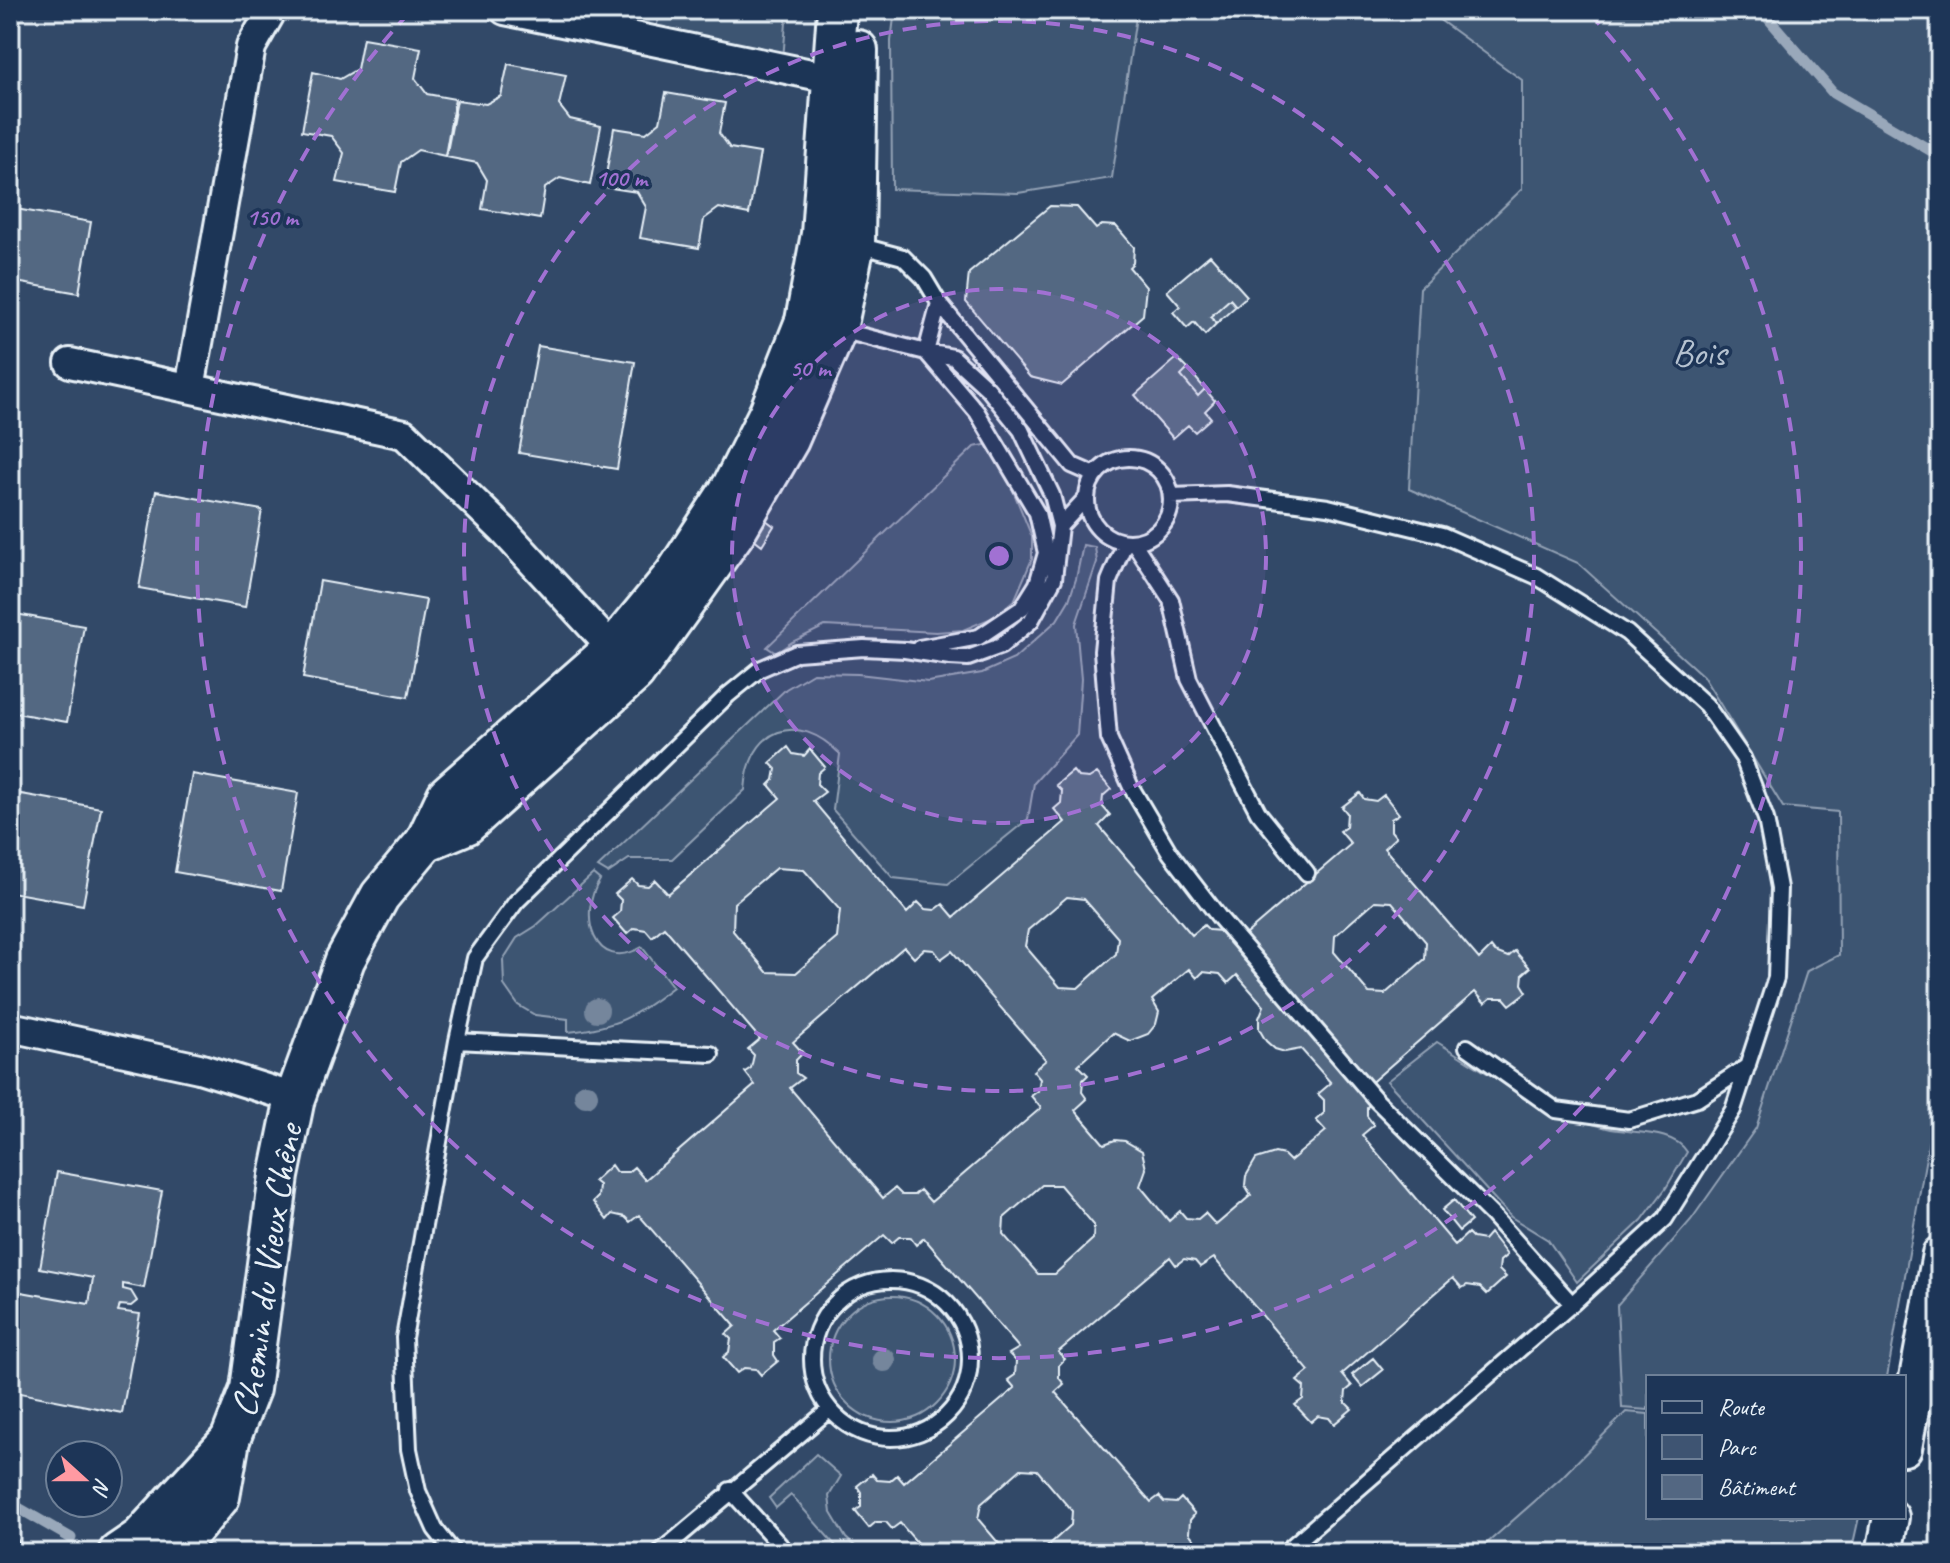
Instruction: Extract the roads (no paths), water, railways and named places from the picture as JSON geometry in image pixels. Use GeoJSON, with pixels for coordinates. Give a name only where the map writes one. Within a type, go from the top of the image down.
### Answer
{"type":"FeatureCollection","features":[{"type":"Feature","properties":{"kind":"main road","name":"Chemin du Vieux Chêne"},"geometry":{"type":"LineString","coordinates":[[173,1553],[220,1497],[230,1440],[250,1389],[279,1176],[295,1098],[345,960],[380,896],[425,842],[447,795],[524,730],[624,661],[735,533],[789,440],[821,325],[838,239],[844,81],[837,10]]}},
{"type":"Feature","properties":{"kind":"main road","name":"Chemin du Vieux Chêne"},"geometry":{"type":"LineString","coordinates":[[844,81],[862,10]]}},
{"type":"Feature","properties":{"kind":"main road","name":"Chemin du Vieux Chêne"},"geometry":{"type":"LineString","coordinates":[[118,1553],[140,1538],[230,1440]]}},
{"type":"Feature","properties":{"kind":"street"},"geometry":{"type":"LineString","coordinates":[[190,388],[251,47],[272,10]]}},
{"type":"Feature","properties":{"kind":"street"},"geometry":{"type":"LineString","coordinates":[[505,10],[844,81]]}},
{"type":"Feature","properties":{"kind":"street"},"geometry":{"type":"LineString","coordinates":[[70,363],[404,434],[503,530],[624,661]]}},
{"type":"Feature","properties":{"kind":"street","name":"Chemin du Vieux Chêne"},"geometry":{"type":"LineString","coordinates":[[10,1027],[199,1068],[295,1098]]}},
{"type":"Feature","properties":{"kind":"street"},"geometry":{"type":"LineString","coordinates":[[1906,1437],[1940,1254]]}},
{"type":"Feature","properties":{"kind":"street"},"geometry":{"type":"LineString","coordinates":[[1884,1553],[1891,1519]]}},
{"type":"Feature","properties":{"kind":"lane"},"geometry":{"type":"LineString","coordinates":[[838,239],[903,257],[924,278],[939,303],[1072,465],[1095,475]]}},
{"type":"Feature","properties":{"kind":"lane"},"geometry":{"type":"LineString","coordinates":[[926,352],[939,303]]}},
{"type":"Feature","properties":{"kind":"lane"},"geometry":{"type":"LineString","coordinates":[[454,1553],[435,1529],[418,1491],[409,1449],[404,1338],[457,1041],[475,958],[516,902],[728,695],[760,669],[797,653],[833,648],[905,650],[968,658],[1001,646],[1031,621],[1054,579],[1060,526],[1052,495],[1021,430],[988,389],[953,357],[821,325]]}},
{"type":"Feature","properties":{"kind":"lane"},"geometry":{"type":"LineString","coordinates":[[905,650],[979,637],[1000,625],[1022,608],[1037,584],[1046,553],[1037,513],[1019,481],[977,412],[926,352]]}},
{"type":"Feature","properties":{"kind":"lane"},"geometry":{"type":"LineString","coordinates":[[1133,458],[1147,462],[1158,470],[1167,481],[1171,496],[1170,509],[1158,532],[1129,543],[1101,533],[1088,511],[1086,498],[1095,475],[1119,459],[1133,458]]}},
{"type":"Feature","properties":{"kind":"lane"},"geometry":{"type":"LineString","coordinates":[[1171,496],[1227,494],[1328,507],[1442,535],[1536,576],[1627,633],[1706,705],[1743,758],[1766,819],[1779,888],[1776,978],[1733,1110],[1665,1219],[1572,1304],[1284,1553]]}},
{"type":"Feature","properties":{"kind":"lane"},"geometry":{"type":"LineString","coordinates":[[1060,526],[1086,498]]}},
{"type":"Feature","properties":{"kind":"lane"},"geometry":{"type":"LineString","coordinates":[[1129,543],[1171,600],[1189,679],[1258,812],[1307,873]]}},
{"type":"Feature","properties":{"kind":"lane"},"geometry":{"type":"LineString","coordinates":[[1129,543],[1109,581],[1102,651],[1109,738],[1131,787],[1170,853],[1219,917],[1376,1100],[1493,1216],[1572,1304]]}},
{"type":"Feature","properties":{"kind":"lane"},"geometry":{"type":"LineString","coordinates":[[457,1041],[711,1054]]}},
{"type":"Feature","properties":{"kind":"lane"},"geometry":{"type":"LineString","coordinates":[[1467,1047],[1556,1110],[1629,1120],[1697,1099],[1748,1066]]}},
{"type":"Feature","properties":{"kind":"lane"},"geometry":{"type":"LineString","coordinates":[[882,1280],[920,1284],[942,1298],[960,1318],[969,1343],[970,1369],[962,1394],[947,1415],[925,1431],[900,1438],[874,1437],[849,1427],[829,1410],[816,1387],[811,1361],[815,1335],[826,1312],[845,1293],[869,1282],[882,1280]]}},
{"type":"Feature","properties":{"kind":"lane"},"geometry":{"type":"LineString","coordinates":[[659,1553],[730,1490],[829,1410]]}},
{"type":"Feature","properties":{"kind":"lane"},"geometry":{"type":"LineString","coordinates":[[730,1490],[787,1553]]}},
{"type":"Feature","properties":{"kind":"waterway"},"geometry":{"type":"LineString","coordinates":[[1761,10],[1833,93],[1940,156]]}},
{"type":"Feature","properties":{"kind":"waterway"},"geometry":{"type":"LineString","coordinates":[[10,1503],[71,1538]]}},
{"type":"Feature","properties":{"kind":"park label","name":"Bois"},"geometry":{"type":"Point","coordinates":[1699,352]}}]}
